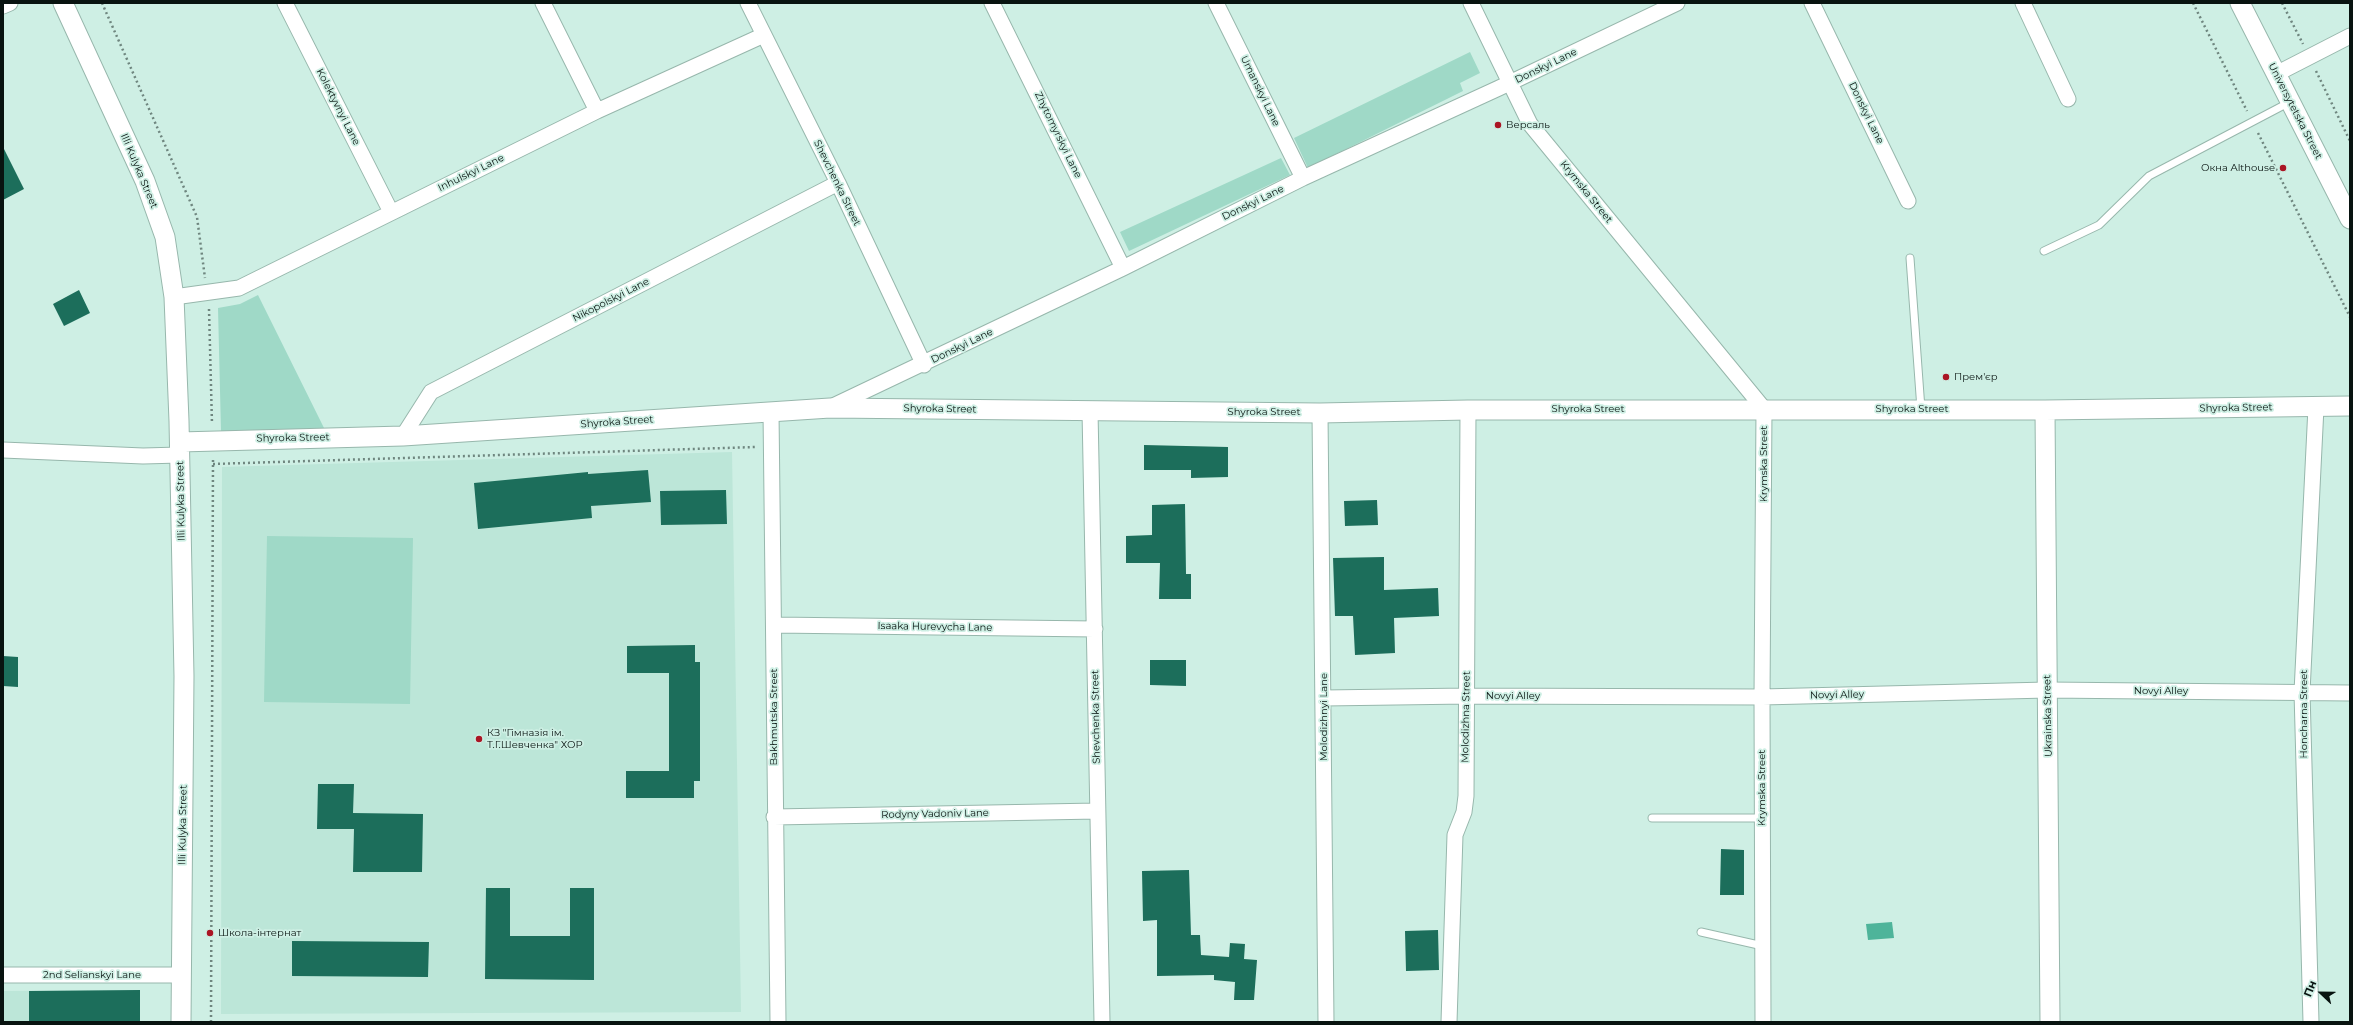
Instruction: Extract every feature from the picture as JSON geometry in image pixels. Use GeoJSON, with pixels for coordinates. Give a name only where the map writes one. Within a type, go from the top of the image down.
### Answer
{"type":"FeatureCollection","features":[{"type":"Feature","properties":{"kind":"street"},"geometry":{"type":"LineString","coordinates":[[3,6],[10,3]]}},
{"type":"Feature","properties":{"kind":"street","name":"Illi Kulyka Street"},"geometry":{"type":"LineString","coordinates":[[63,3],[145,181],[165,237],[174,297],[180,449],[184,676],[181,1022]]}},
{"type":"Feature","properties":{"kind":"street","name":"Kolektyvnyi Lane"},"geometry":{"type":"LineString","coordinates":[[286,3],[391,212]]}},
{"type":"Feature","properties":{"kind":"street"},"geometry":{"type":"LineString","coordinates":[[543,3],[597,111]]}},
{"type":"Feature","properties":{"kind":"street","name":"Shevchenka Street"},"geometry":{"type":"LineString","coordinates":[[748,3],[838,183],[924,365]]}},
{"type":"Feature","properties":{"kind":"street","name":"Zhytomyrskyi Lane"},"geometry":{"type":"LineString","coordinates":[[992,3],[1124,268]]}},
{"type":"Feature","properties":{"kind":"street","name":"Umanskyi Lane"},"geometry":{"type":"LineString","coordinates":[[1216,3],[1303,178]]}},
{"type":"Feature","properties":{"kind":"street","name":"Krymska Street"},"geometry":{"type":"LineString","coordinates":[[1471,3],[1530,124],[1764,409],[1762,697],[1763,1022]]}},
{"type":"Feature","properties":{"kind":"street","name":"Donskyi Lane"},"geometry":{"type":"LineString","coordinates":[[830,408],[924,365],[1124,268],[1303,178],[1511,83],[1677,3]]}},
{"type":"Feature","properties":{"kind":"street","name":"Donskyi Lane"},"geometry":{"type":"LineString","coordinates":[[1812,3],[1908,201]]}},
{"type":"Feature","properties":{"kind":"street"},"geometry":{"type":"LineString","coordinates":[[2023,3],[2068,99]]}},
{"type":"Feature","properties":{"kind":"street","name":"Universytetska Street"},"geometry":{"type":"LineString","coordinates":[[2240,3],[2350,219]]}},
{"type":"Feature","properties":{"kind":"street","name":"Inhulskyi Lane"},"geometry":{"type":"LineString","coordinates":[[174,297],[207,294],[239,288],[597,111],[764,35]]}},
{"type":"Feature","properties":{"kind":"street"},"geometry":{"type":"LineString","coordinates":[[2276,74],[2350,36]]}},
{"type":"Feature","properties":{"kind":"street","name":"Nikopolskyi Lane"},"geometry":{"type":"LineString","coordinates":[[403,436],[431,392],[838,183]]}},
{"type":"Feature","properties":{"kind":"street","name":"Shyroka Street"},"geometry":{"type":"LineString","coordinates":[[3,450],[143,456],[180,449],[212,440],[403,436],[830,408],[1320,413],[1468,410],[2045,410],[2350,406]]}},
{"type":"Feature","properties":{"kind":"street","name":"Honcharna Street"},"geometry":{"type":"LineString","coordinates":[[2311,1022],[2302,692],[2316,407]]}},
{"type":"Feature","properties":{"kind":"street","name":"Molodizhna Street"},"geometry":{"type":"LineString","coordinates":[[1449,1022],[1455,835],[1464,812],[1466,800],[1468,410]]}},
{"type":"Feature","properties":{"kind":"street","name":"Ukrainska Street"},"geometry":{"type":"LineString","coordinates":[[2045,410],[2050,1022]]}},
{"type":"Feature","properties":{"kind":"street","name":"Shevchenka Street"},"geometry":{"type":"LineString","coordinates":[[1090,411],[1102,1022]]}},
{"type":"Feature","properties":{"kind":"street","name":"Bakhmutska Street"},"geometry":{"type":"LineString","coordinates":[[771,412],[775,625],[774,817],[778,1022]]}},
{"type":"Feature","properties":{"kind":"street","name":"Molodizhnyi Lane"},"geometry":{"type":"LineString","coordinates":[[1320,413],[1326,1022]]}},
{"type":"Feature","properties":{"kind":"street","name":"Isaaka Hurevycha Lane"},"geometry":{"type":"LineString","coordinates":[[775,625],[1095,629]]}},
{"type":"Feature","properties":{"kind":"street","name":"Novyi Alley"},"geometry":{"type":"LineString","coordinates":[[1324,698],[1467,696],[1762,697],[2047,690],[2350,693]]}},
{"type":"Feature","properties":{"kind":"street","name":"Rodyny Vadoniv Lane"},"geometry":{"type":"LineString","coordinates":[[774,817],[1097,811]]}},
{"type":"Feature","properties":{"kind":"street","name":"2nd Selianskyi Lane"},"geometry":{"type":"LineString","coordinates":[[3,975],[181,975]]}},
{"type":"Feature","properties":{"kind":"lane"},"geometry":{"type":"LineString","coordinates":[[2044,251],[2099,225],[2149,176],[2290,102]]}},
{"type":"Feature","properties":{"kind":"lane"},"geometry":{"type":"LineString","coordinates":[[1910,258],[1921,409]]}},
{"type":"Feature","properties":{"kind":"lane"},"geometry":{"type":"LineString","coordinates":[[1652,818],[1762,818]]}},
{"type":"Feature","properties":{"kind":"lane"},"geometry":{"type":"LineString","coordinates":[[1701,932],[1763,946]]}},
{"type":"Feature","properties":{"kind":"path"},"geometry":{"type":"LineString","coordinates":[[102,3],[197,217],[209,311],[213,464],[211,1022]]}},
{"type":"Feature","properties":{"kind":"path"},"geometry":{"type":"LineString","coordinates":[[2193,3],[2350,317]]}},
{"type":"Feature","properties":{"kind":"path"},"geometry":{"type":"LineString","coordinates":[[2282,3],[2350,141]]}},
{"type":"Feature","properties":{"kind":"path"},"geometry":{"type":"LineString","coordinates":[[213,464],[772,446]]}},
{"type":"Feature","properties":{"kind":"shaded area"},"geometry":{"type":"Polygon","coordinates":[[[1470,52],[1480,73],[1460,83],[1463,91],[1308,168],[1294,138],[1470,52]]]}},
{"type":"Feature","properties":{"kind":"shaded area"},"geometry":{"type":"Polygon","coordinates":[[[1281,158],[1290,175],[1129,251],[1120,232],[1281,158]]]}},
{"type":"Feature","properties":{"kind":"shaded area"},"geometry":{"type":"Polygon","coordinates":[[[258,295],[326,432],[221,432],[218,308],[240,304],[258,295]]]}},
{"type":"Feature","properties":{"kind":"shaded area","name":"КЗ \"Гімназія ім. Т.Г.Шевченка\" ХОР"},"geometry":{"type":"Polygon","coordinates":[[[732,452],[741,1012],[221,1014],[222,467],[732,452]]]}},
{"type":"Feature","properties":{"kind":"shaded area"},"geometry":{"type":"Polygon","coordinates":[[[267,536],[413,538],[410,704],[264,702],[267,536]]]}},
{"type":"Feature","properties":{"kind":"shaded area"},"geometry":{"type":"Polygon","coordinates":[[[1892,922],[1894,938],[1868,940],[1866,924],[1892,922]]]}},
{"type":"Feature","properties":{"kind":"shaded area"},"geometry":{"type":"Polygon","coordinates":[[[140,990],[140,1022],[3,1022],[3,991],[140,990]]]}},
{"type":"Feature","properties":{"kind":"building"},"geometry":{"type":"Polygon","coordinates":[[[3,147],[24,189],[3,200],[3,147]]]}},
{"type":"Feature","properties":{"kind":"building"},"geometry":{"type":"Polygon","coordinates":[[[79,290],[90,313],[64,326],[53,304],[79,290]]]}},
{"type":"Feature","properties":{"kind":"building"},"geometry":{"type":"Polygon","coordinates":[[[1144,445],[1228,447],[1228,477],[1191,478],[1191,470],[1144,470],[1144,445]]]}},
{"type":"Feature","properties":{"kind":"building"},"geometry":{"type":"Polygon","coordinates":[[[648,470],[651,502],[591,506],[592,518],[478,529],[474,483],[588,472],[588,474],[648,470]]]}},
{"type":"Feature","properties":{"kind":"building"},"geometry":{"type":"Polygon","coordinates":[[[726,490],[727,524],[661,525],[660,491],[726,490]]]}},
{"type":"Feature","properties":{"kind":"building"},"geometry":{"type":"Polygon","coordinates":[[[1377,500],[1378,525],[1345,526],[1344,501],[1377,500]]]}},
{"type":"Feature","properties":{"kind":"building"},"geometry":{"type":"Polygon","coordinates":[[[1185,504],[1186,574],[1191,574],[1191,599],[1159,599],[1160,563],[1126,563],[1126,536],[1152,535],[1152,505],[1185,504]]]}},
{"type":"Feature","properties":{"kind":"building"},"geometry":{"type":"Polygon","coordinates":[[[1384,557],[1384,590],[1438,588],[1439,616],[1394,618],[1395,653],[1355,655],[1353,616],[1335,616],[1333,558],[1384,557]]]}},
{"type":"Feature","properties":{"kind":"building"},"geometry":{"type":"Polygon","coordinates":[[[695,645],[695,662],[700,662],[700,781],[694,781],[694,798],[626,798],[626,771],[669,771],[669,673],[627,673],[627,646],[695,645]]]}},
{"type":"Feature","properties":{"kind":"building"},"geometry":{"type":"Polygon","coordinates":[[[3,656],[18,657],[18,687],[3,686],[3,656]]]}},
{"type":"Feature","properties":{"kind":"building"},"geometry":{"type":"Polygon","coordinates":[[[1150,660],[1186,660],[1186,686],[1150,685],[1150,660]]]}},
{"type":"Feature","properties":{"kind":"building"},"geometry":{"type":"Polygon","coordinates":[[[318,784],[354,784],[353,813],[423,814],[422,872],[353,872],[354,829],[317,829],[318,784]]]}},
{"type":"Feature","properties":{"kind":"building"},"geometry":{"type":"Polygon","coordinates":[[[1721,849],[1744,850],[1744,895],[1720,895],[1721,849]]]}},
{"type":"Feature","properties":{"kind":"building"},"geometry":{"type":"Polygon","coordinates":[[[1189,870],[1191,935],[1200,935],[1201,955],[1229,957],[1230,943],[1245,944],[1244,959],[1257,960],[1254,1000],[1234,1000],[1235,982],[1214,980],[1214,975],[1157,976],[1157,920],[1143,921],[1142,871],[1189,870]]]}},
{"type":"Feature","properties":{"kind":"building"},"geometry":{"type":"Polygon","coordinates":[[[486,888],[510,888],[510,936],[570,936],[570,888],[594,888],[594,980],[485,979],[486,888]]]}},
{"type":"Feature","properties":{"kind":"building"},"geometry":{"type":"Polygon","coordinates":[[[1438,930],[1439,970],[1406,971],[1405,931],[1438,930]]]}},
{"type":"Feature","properties":{"kind":"building"},"geometry":{"type":"Polygon","coordinates":[[[292,941],[429,942],[428,977],[292,976],[292,941]]]}},
{"type":"Feature","properties":{"kind":"building"},"geometry":{"type":"Polygon","coordinates":[[[140,990],[140,1022],[29,1022],[29,991],[140,990]]]}},
{"type":"Feature","properties":{"kind":"place","name":"Версаль"},"geometry":{"type":"Point","coordinates":[1498,125]}},
{"type":"Feature","properties":{"kind":"place","name":"Окна Althouse"},"geometry":{"type":"Point","coordinates":[2283,168]}},
{"type":"Feature","properties":{"kind":"place","name":"Прем'єр"},"geometry":{"type":"Point","coordinates":[1946,377]}},
{"type":"Feature","properties":{"kind":"place","name":"КЗ \"Гімназія ім. Т.Г.Шевченка\" ХОР"},"geometry":{"type":"Point","coordinates":[479,739]}},
{"type":"Feature","properties":{"kind":"place","name":"Школа-інтернат"},"geometry":{"type":"Point","coordinates":[210,933]}}]}
